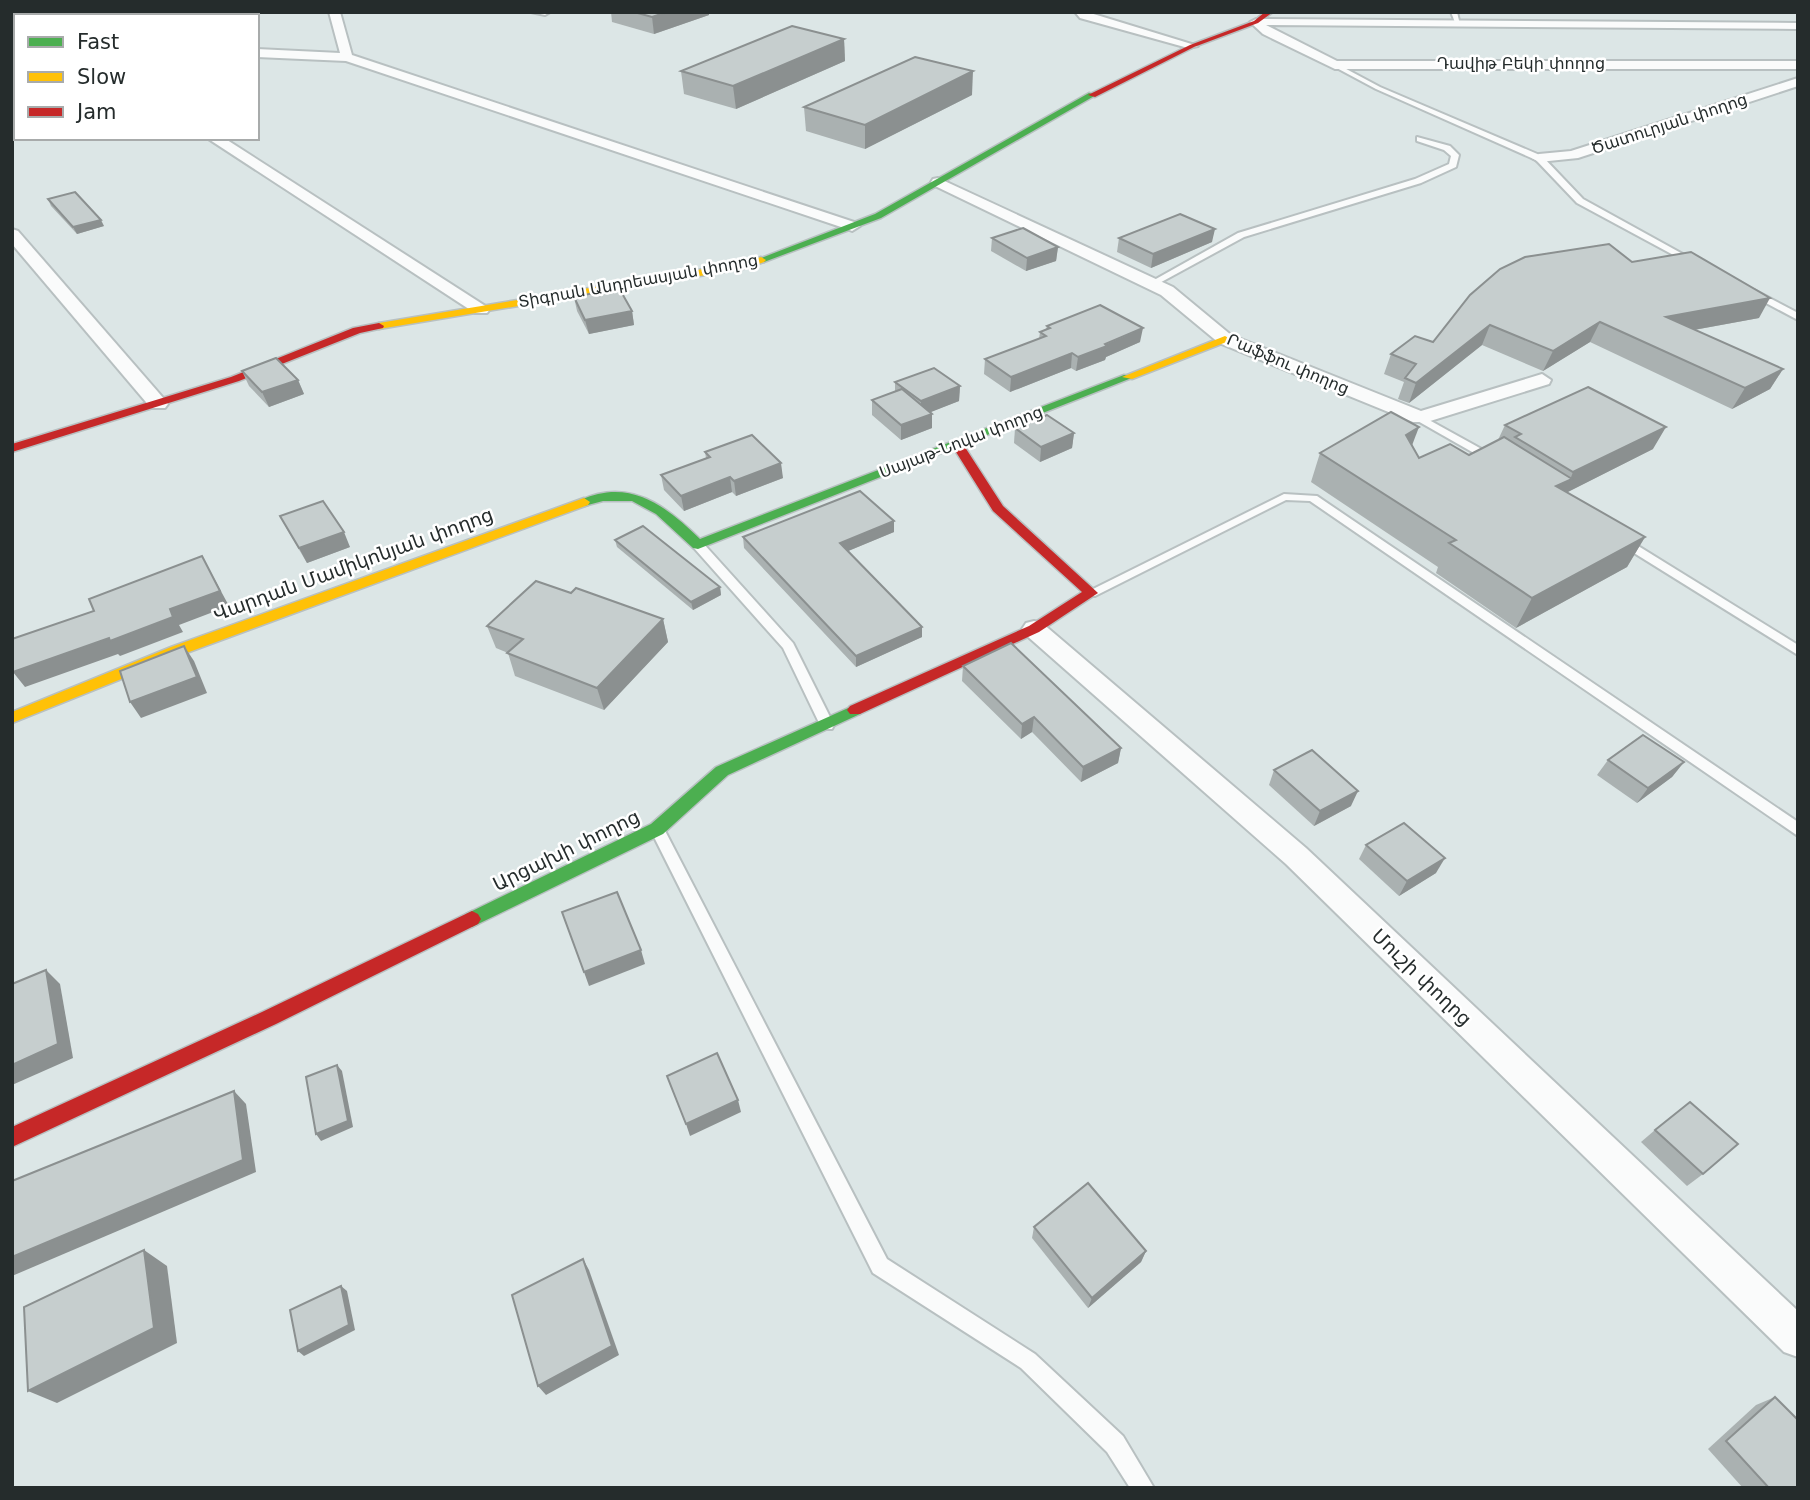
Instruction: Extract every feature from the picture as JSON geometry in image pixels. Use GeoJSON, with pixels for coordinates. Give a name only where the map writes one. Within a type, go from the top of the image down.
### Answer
{"type":"FeatureCollection","features":[{"type":"Feature","properties":{"kind":"street"},"geometry":{"type":"LineString","coordinates":[[334,12],[347,57]]}},
{"type":"Feature","properties":{"kind":"street"},"geometry":{"type":"LineString","coordinates":[[536,12],[545,12]]}},
{"type":"Feature","properties":{"kind":"street"},"geometry":{"type":"LineString","coordinates":[[1080,12],[1084,16],[1192,46]]}},
{"type":"Feature","properties":{"kind":"street","name":"Տիգրան Անդրեասյան փողոց"},"geometry":{"type":"LineString","coordinates":[[12,448],[235,379],[357,330],[748,265],[878,216],[1101,90],[1192,46],[1256,22],[1270,12]]}},
{"type":"Feature","properties":{"kind":"street"},"geometry":{"type":"LineString","coordinates":[[1608,12],[1635,25]]}},
{"type":"Feature","properties":{"kind":"street"},"geometry":{"type":"LineString","coordinates":[[1722,12],[1776,38]]}},
{"type":"Feature","properties":{"kind":"street"},"geometry":{"type":"LineString","coordinates":[[1755,26],[1798,17]]}},
{"type":"Feature","properties":{"kind":"street"},"geometry":{"type":"LineString","coordinates":[[1256,22],[1456,18],[1635,25],[1798,26]]}},
{"type":"Feature","properties":{"kind":"street","name":"Դավիթ Բեկի փողոց"},"geometry":{"type":"LineString","coordinates":[[1256,22],[1267,32],[1335,65],[1798,65]]}},
{"type":"Feature","properties":{"kind":"street"},"geometry":{"type":"LineString","coordinates":[[259,53],[347,57],[852,226]]}},
{"type":"Feature","properties":{"kind":"street","name":"Ծատուրյան փողոց"},"geometry":{"type":"LineString","coordinates":[[1539,158],[1573,155],[1798,82]]}},
{"type":"Feature","properties":{"kind":"street"},"geometry":{"type":"LineString","coordinates":[[217,140],[481,309]]}},
{"type":"Feature","properties":{"kind":"street","name":"Րաֆֆու փողոց"},"geometry":{"type":"LineString","coordinates":[[938,182],[1167,291],[1225,339],[1420,418]]}},
{"type":"Feature","properties":{"kind":"street"},"geometry":{"type":"LineString","coordinates":[[12,234],[158,404]]}},
{"type":"Feature","properties":{"kind":"street","name":"Սայաթ-Նովա փողոց"},"geometry":{"type":"LineString","coordinates":[[698,545],[1225,339]]}},
{"type":"Feature","properties":{"kind":"street"},"geometry":{"type":"LineString","coordinates":[[1420,418],[1542,380]]}},
{"type":"Feature","properties":{"kind":"street"},"geometry":{"type":"LineString","coordinates":[[957,444],[998,508],[1091,593]]}},
{"type":"Feature","properties":{"kind":"street","name":"Վարդան Մամիկոնյան փողոց"},"geometry":{"type":"LineString","coordinates":[[12,718],[176,651],[604,495],[631,495],[652,502],[698,545]]}},
{"type":"Feature","properties":{"kind":"street","name":"Արցախի փողոց"},"geometry":{"type":"LineString","coordinates":[[12,1137],[269,1018],[657,829],[722,771],[1034,629],[1091,593]]}},
{"type":"Feature","properties":{"kind":"street","name":"Մուշի փողոց"},"geometry":{"type":"LineString","coordinates":[[1034,629],[1296,856],[1798,1338]]}},
{"type":"Feature","properties":{"kind":"lane"},"geometry":{"type":"LineString","coordinates":[[1335,65],[1378,88],[1539,158],[1580,201],[1701,265]]}},
{"type":"Feature","properties":{"kind":"lane"},"geometry":{"type":"LineString","coordinates":[[1151,284],[1241,235],[1418,181],[1444,172],[1453,165],[1455,155],[1447,148],[1420,139]]}},
{"type":"Feature","properties":{"kind":"lane"},"geometry":{"type":"LineString","coordinates":[[1749,291],[1798,317]]}},
{"type":"Feature","properties":{"kind":"lane"},"geometry":{"type":"LineString","coordinates":[[1420,418],[1506,467]]}},
{"type":"Feature","properties":{"kind":"lane"},"geometry":{"type":"LineString","coordinates":[[1091,593],[1284,497],[1313,498],[1798,830]]}},
{"type":"Feature","properties":{"kind":"lane"},"geometry":{"type":"LineString","coordinates":[[1609,532],[1798,651]]}},
{"type":"Feature","properties":{"kind":"lane"},"geometry":{"type":"LineString","coordinates":[[698,545],[788,646],[827,725]]}},
{"type":"Feature","properties":{"kind":"lane"},"geometry":{"type":"LineString","coordinates":[[657,829],[880,1266],[1028,1361],[1115,1444],[1143,1488]]}},
{"type":"Feature","properties":{"kind":"building"},"geometry":{"type":"Polygon","coordinates":[[[634,12],[667,12],[652,17],[634,12]]]}},
{"type":"Feature","properties":{"kind":"building"},"geometry":{"type":"Polygon","coordinates":[[[792,26],[844,39],[733,86],[681,71],[792,26]]]}},
{"type":"Feature","properties":{"kind":"building"},"geometry":{"type":"Polygon","coordinates":[[[915,57],[973,71],[865,125],[804,107],[915,57]]]}},
{"type":"Feature","properties":{"kind":"building"},"geometry":{"type":"Polygon","coordinates":[[[75,192],[101,220],[73,227],[48,199],[75,192]]]}},
{"type":"Feature","properties":{"kind":"building"},"geometry":{"type":"Polygon","coordinates":[[[1180,214],[1215,229],[1153,254],[1119,238],[1180,214]]]}},
{"type":"Feature","properties":{"kind":"building"},"geometry":{"type":"Polygon","coordinates":[[[1023,228],[1058,247],[1027,258],[992,238],[1023,228]]]}},
{"type":"Feature","properties":{"kind":"building"},"geometry":{"type":"Polygon","coordinates":[[[1609,244],[1632,262],[1691,252],[1770,298],[1666,317],[1783,369],[1745,388],[1600,322],[1553,351],[1490,325],[1416,383],[1405,378],[1416,364],[1391,354],[1415,336],[1433,342],[1470,295],[1500,269],[1525,257],[1609,244]]]}},
{"type":"Feature","properties":{"kind":"building"},"geometry":{"type":"Polygon","coordinates":[[[619,288],[632,311],[585,320],[574,297],[619,288]]]}},
{"type":"Feature","properties":{"kind":"building"},"geometry":{"type":"Polygon","coordinates":[[[1100,305],[1143,328],[1078,357],[1072,353],[1011,377],[985,359],[1046,336],[1040,332],[1050,328],[1047,326],[1100,305]]]}},
{"type":"Feature","properties":{"kind":"building"},"geometry":{"type":"Polygon","coordinates":[[[276,358],[298,380],[262,392],[242,371],[276,358]]]}},
{"type":"Feature","properties":{"kind":"building"},"geometry":{"type":"Polygon","coordinates":[[[934,368],[960,386],[921,401],[895,382],[934,368]]]}},
{"type":"Feature","properties":{"kind":"building"},"geometry":{"type":"Polygon","coordinates":[[[1588,387],[1666,427],[1573,472],[1515,437],[1521,434],[1505,425],[1588,387]]]}},
{"type":"Feature","properties":{"kind":"building"},"geometry":{"type":"Polygon","coordinates":[[[902,389],[932,414],[901,425],[872,400],[902,389]]]}},
{"type":"Feature","properties":{"kind":"building"},"geometry":{"type":"Polygon","coordinates":[[[1391,412],[1419,427],[1406,435],[1419,458],[1450,444],[1469,455],[1504,437],[1572,479],[1556,486],[1645,537],[1532,598],[1449,543],[1456,540],[1320,453],[1391,412]]]}},
{"type":"Feature","properties":{"kind":"building"},"geometry":{"type":"Polygon","coordinates":[[[1047,415],[1074,433],[1041,447],[1015,428],[1047,415]]]}},
{"type":"Feature","properties":{"kind":"building"},"geometry":{"type":"Polygon","coordinates":[[[752,435],[781,463],[734,481],[730,477],[681,496],[661,475],[710,457],[705,452],[752,435]]]}},
{"type":"Feature","properties":{"kind":"building"},"geometry":{"type":"Polygon","coordinates":[[[860,491],[894,521],[840,543],[922,627],[856,656],[743,537],[860,491]]]}},
{"type":"Feature","properties":{"kind":"building"},"geometry":{"type":"Polygon","coordinates":[[[323,501],[344,532],[299,548],[280,516],[323,501]]]}},
{"type":"Feature","properties":{"kind":"building"},"geometry":{"type":"Polygon","coordinates":[[[643,526],[720,587],[691,602],[615,540],[643,526]]]}},
{"type":"Feature","properties":{"kind":"building"},"geometry":{"type":"Polygon","coordinates":[[[202,556],[220,591],[170,609],[173,617],[110,641],[109,638],[13,672],[12,639],[94,611],[89,599],[202,556]]]}},
{"type":"Feature","properties":{"kind":"building"},"geometry":{"type":"Polygon","coordinates":[[[536,581],[571,593],[576,588],[663,619],[597,688],[507,653],[523,639],[487,626],[536,581]]]}},
{"type":"Feature","properties":{"kind":"building"},"geometry":{"type":"Polygon","coordinates":[[[1011,643],[1121,748],[1083,767],[1034,717],[1022,724],[963,666],[1011,643]]]}},
{"type":"Feature","properties":{"kind":"building"},"geometry":{"type":"Polygon","coordinates":[[[184,646],[197,677],[130,702],[120,671],[184,646]]]}},
{"type":"Feature","properties":{"kind":"building"},"geometry":{"type":"Polygon","coordinates":[[[1643,735],[1684,762],[1648,788],[1608,760],[1643,735]]]}},
{"type":"Feature","properties":{"kind":"building"},"geometry":{"type":"Polygon","coordinates":[[[1312,750],[1358,791],[1320,811],[1274,770],[1312,750]]]}},
{"type":"Feature","properties":{"kind":"building"},"geometry":{"type":"Polygon","coordinates":[[[1404,823],[1445,858],[1407,881],[1366,845],[1404,823]]]}},
{"type":"Feature","properties":{"kind":"building"},"geometry":{"type":"Polygon","coordinates":[[[617,892],[641,950],[584,972],[562,912],[617,892]]]}},
{"type":"Feature","properties":{"kind":"building"},"geometry":{"type":"Polygon","coordinates":[[[46,970],[58,1044],[12,1065],[12,984],[46,970]]]}},
{"type":"Feature","properties":{"kind":"building"},"geometry":{"type":"Polygon","coordinates":[[[717,1053],[738,1100],[686,1124],[667,1076],[717,1053]]]}},
{"type":"Feature","properties":{"kind":"building"},"geometry":{"type":"Polygon","coordinates":[[[337,1065],[348,1121],[316,1134],[306,1077],[337,1065]]]}},
{"type":"Feature","properties":{"kind":"building"},"geometry":{"type":"Polygon","coordinates":[[[234,1091],[243,1160],[12,1257],[12,1181],[234,1091]]]}},
{"type":"Feature","properties":{"kind":"building"},"geometry":{"type":"Polygon","coordinates":[[[1690,1102],[1738,1144],[1703,1174],[1655,1130],[1690,1102]]]}},
{"type":"Feature","properties":{"kind":"building"},"geometry":{"type":"Polygon","coordinates":[[[1088,1183],[1146,1251],[1092,1298],[1034,1227],[1088,1183]]]}},
{"type":"Feature","properties":{"kind":"building"},"geometry":{"type":"Polygon","coordinates":[[[144,1250],[154,1328],[28,1391],[24,1307],[144,1250]]]}},
{"type":"Feature","properties":{"kind":"building"},"geometry":{"type":"Polygon","coordinates":[[[583,1259],[612,1346],[538,1386],[512,1295],[583,1259]]]}},
{"type":"Feature","properties":{"kind":"building"},"geometry":{"type":"Polygon","coordinates":[[[341,1286],[349,1325],[298,1351],[290,1310],[341,1286]]]}},
{"type":"Feature","properties":{"kind":"building"},"geometry":{"type":"Polygon","coordinates":[[[1775,1397],[1798,1420],[1798,1488],[1769,1488],[1726,1441],[1775,1397]]]}},
{"type":"Feature","properties":{"kind":"traffic: fast"},"geometry":{"type":"LineString","coordinates":[[761,260],[878,216],[1092,95]]}},
{"type":"Feature","properties":{"kind":"traffic: fast"},"geometry":{"type":"LineString","coordinates":[[584,502],[620,496],[648,503],[673,521],[698,545],[1128,377]]}},
{"type":"Feature","properties":{"kind":"traffic: fast"},"geometry":{"type":"LineString","coordinates":[[472,919],[657,829],[722,771],[855,710]]}},
{"type":"Feature","properties":{"kind":"traffic: slow"},"geometry":{"type":"LineString","coordinates":[[379,326],[748,265],[761,260]]}},
{"type":"Feature","properties":{"kind":"traffic: slow"},"geometry":{"type":"LineString","coordinates":[[1128,377],[1225,339]]}},
{"type":"Feature","properties":{"kind":"traffic: slow"},"geometry":{"type":"LineString","coordinates":[[12,718],[176,651],[584,502]]}},
{"type":"Feature","properties":{"kind":"traffic: jam"},"geometry":{"type":"LineString","coordinates":[[1092,95],[1192,46],[1256,22],[1270,12]]}},
{"type":"Feature","properties":{"kind":"traffic: jam"},"geometry":{"type":"LineString","coordinates":[[12,448],[235,379],[357,330],[379,326]]}},
{"type":"Feature","properties":{"kind":"traffic: jam"},"geometry":{"type":"LineString","coordinates":[[855,710],[1034,629],[1091,593],[998,508],[957,444]]}},
{"type":"Feature","properties":{"kind":"traffic: jam"},"geometry":{"type":"LineString","coordinates":[[12,1137],[269,1018],[472,919]]}}]}
